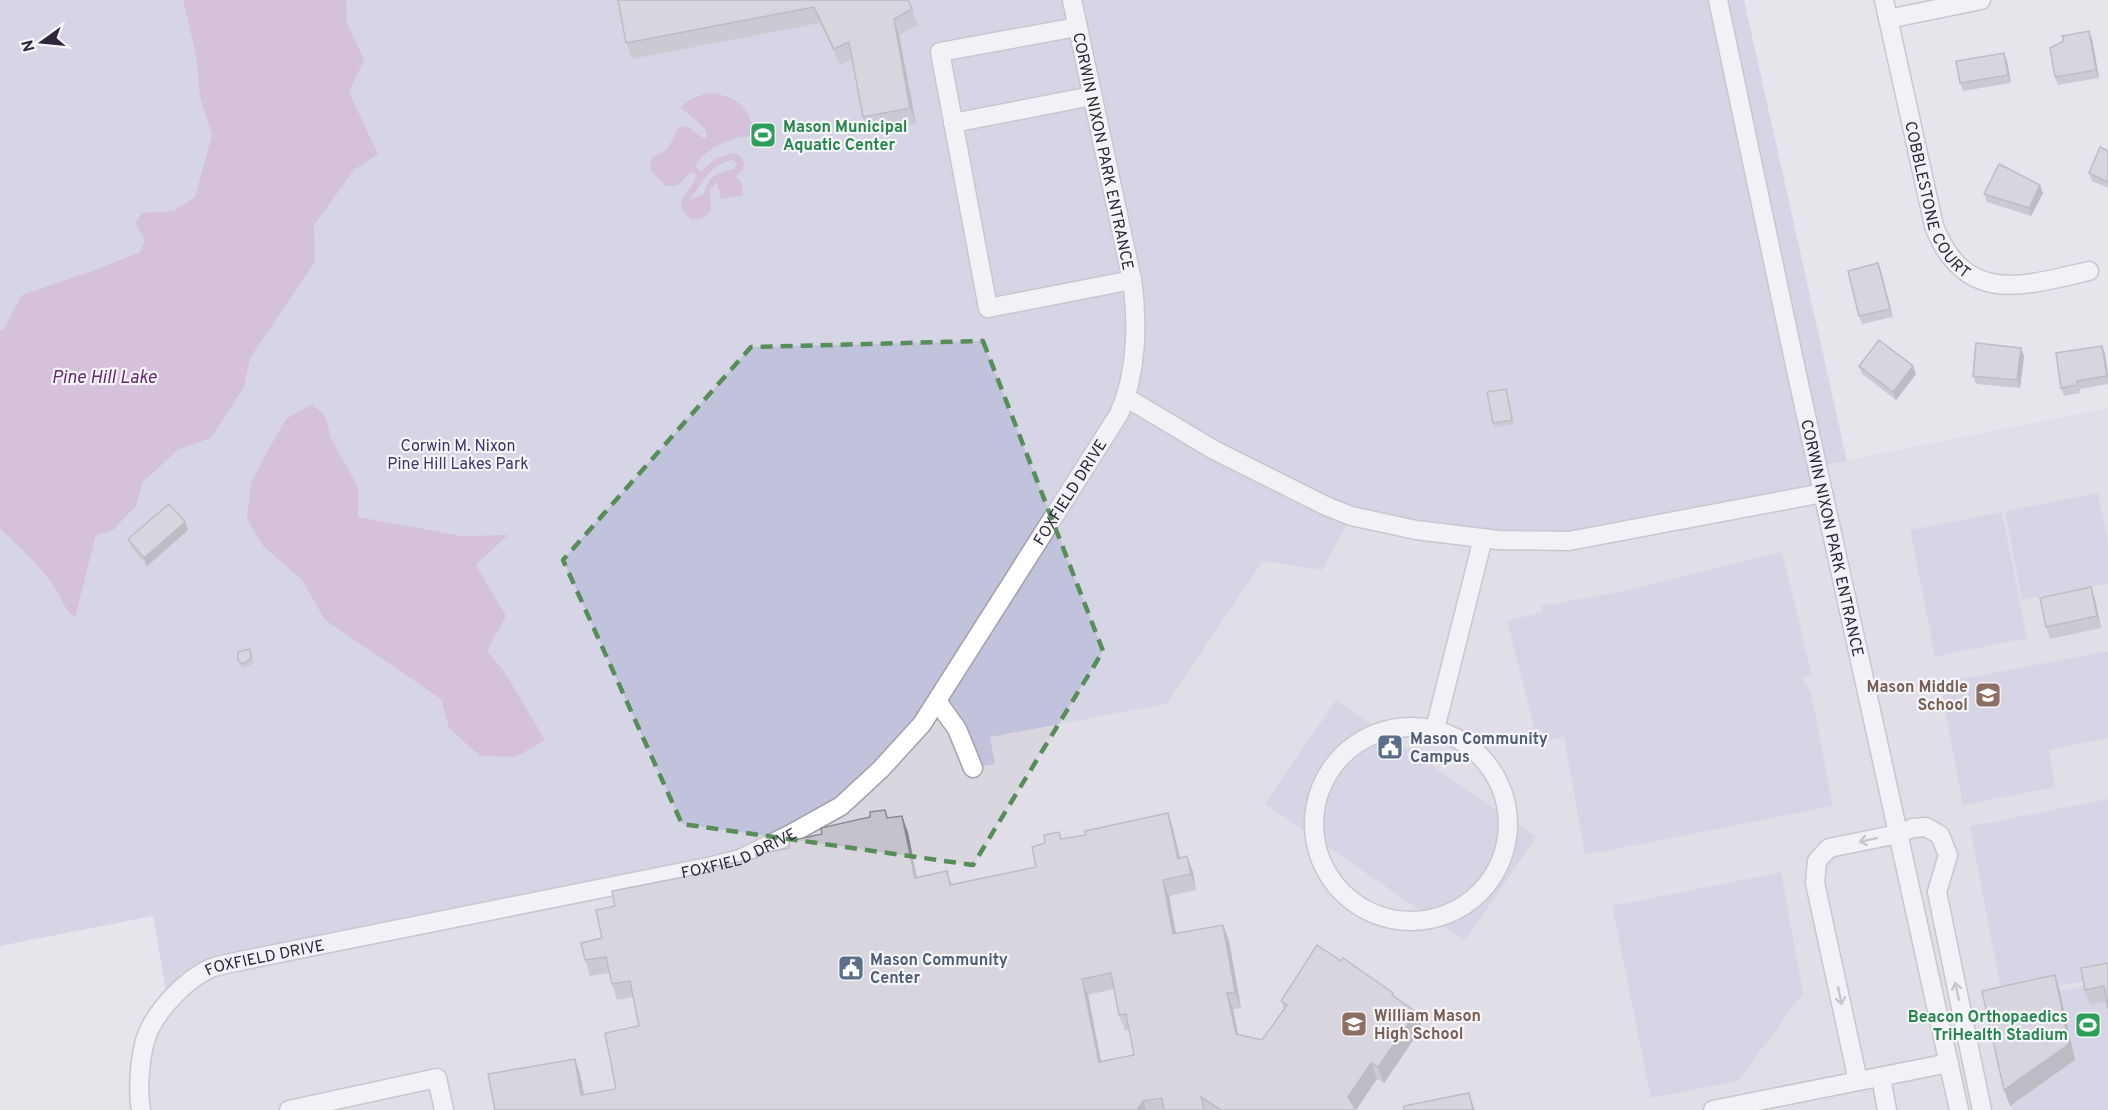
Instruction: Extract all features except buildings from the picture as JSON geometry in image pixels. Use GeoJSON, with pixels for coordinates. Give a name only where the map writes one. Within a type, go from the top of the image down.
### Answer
{"type":"FeatureCollection","features":[{"type":"Feature","properties":{"kind":"street","name":"CORWIN NIXON PARK ENTRANCE"},"geometry":{"type":"LineString","coordinates":[[1072,0],[1135,302]]}},
{"type":"Feature","properties":{"kind":"street","name":"CORWIN NIXON PARK ENTRANCE"},"geometry":{"type":"LineString","coordinates":[[1718,0],[1823,493],[1959,1110]]}},
{"type":"Feature","properties":{"kind":"street","name":"COBBLESTONE COURT"},"geometry":{"type":"LineString","coordinates":[[1884,0],[1934,226],[1953,261],[1974,277],[1998,285],[2038,283],[2089,272]]}},
{"type":"Feature","properties":{"kind":"street"},"geometry":{"type":"LineString","coordinates":[[1888,19],[1980,0]]}},
{"type":"Feature","properties":{"kind":"street"},"geometry":{"type":"LineString","coordinates":[[1077,27],[940,52],[988,308],[1132,280]]}},
{"type":"Feature","properties":{"kind":"street"},"geometry":{"type":"LineString","coordinates":[[953,123],[1092,96]]}},
{"type":"Feature","properties":{"kind":"street","name":"FOXFIELD DRIVE"},"geometry":{"type":"LineString","coordinates":[[141,1110],[141,1063],[150,1029],[168,1002],[192,979],[209,969],[740,859],[789,836],[841,806],[881,769],[922,724],[1119,414],[1126,398],[1132,370],[1135,302]]}},
{"type":"Feature","properties":{"kind":"street"},"geometry":{"type":"LineString","coordinates":[[1126,398],[1214,450],[1326,506],[1351,516],[1416,530],[1483,538],[1569,542],[1823,493]]}},
{"type":"Feature","properties":{"kind":"street"},"geometry":{"type":"LineString","coordinates":[[1435,729],[1483,538]]}},
{"type":"Feature","properties":{"kind":"street"},"geometry":{"type":"LineString","coordinates":[[937,701],[957,729],[973,768]]}},
{"type":"Feature","properties":{"kind":"street"},"geometry":{"type":"LineString","coordinates":[[1404,726],[1435,729],[1462,741],[1485,760],[1501,786],[1509,815],[1507,845],[1496,873],[1478,896],[1470,902],[1453,913],[1425,921],[1395,921],[1365,910],[1341,891],[1329,874],[1323,865],[1314,835],[1316,804],[1327,774],[1347,751],[1374,734],[1404,726]]}},
{"type":"Feature","properties":{"kind":"street"},"geometry":{"type":"LineString","coordinates":[[1858,1081],[1815,883],[1817,861],[1829,848],[1926,827],[1940,835],[1948,855],[1936,892],[1982,1110]]}},
{"type":"Feature","properties":{"kind":"street"},"geometry":{"type":"LineString","coordinates":[[1713,1110],[1949,1063]]}},
{"type":"Feature","properties":{"kind":"street"},"geometry":{"type":"LineString","coordinates":[[1881,1077],[1887,1110]]}},
{"type":"Feature","properties":{"kind":"street"},"geometry":{"type":"LineString","coordinates":[[290,1110],[437,1078],[444,1110]]}},
{"type":"Feature","properties":{"kind":"highlighted area"},"geometry":{"type":"Polygon","coordinates":[[[983,341],[1103,651],[973,865],[682,824],[563,560],[751,347],[983,341]]]}},
{"type":"Feature","properties":{"kind":"shaded area","name":"Mason Community Campus"},"geometry":{"type":"Polygon","coordinates":[[[2108,408],[2108,1110],[141,1110],[141,1063],[168,1002],[1119,414],[1817,466],[2108,408]]]}},
{"type":"Feature","properties":{"kind":"green space","name":"Corwin M. Nixon Pine Hill Lakes Park"},"geometry":{"type":"Polygon","coordinates":[[[0,0],[1744,0],[1847,461],[1817,466],[1823,493],[1569,541],[1351,516],[1322,570],[1263,561],[1166,704],[990,737],[995,764],[973,768],[937,702],[841,806],[740,859],[209,969],[168,1002],[153,916],[0,946],[0,0]]]}},
{"type":"Feature","properties":{"kind":"green space"},"geometry":{"type":"Polygon","coordinates":[[[2098,493],[2108,543],[2108,584],[2022,600],[2005,511],[2098,493]]]}},
{"type":"Feature","properties":{"kind":"green space"},"geometry":{"type":"Polygon","coordinates":[[[2002,512],[2027,638],[1935,657],[1910,530],[2002,512]]]}},
{"type":"Feature","properties":{"kind":"green space"},"geometry":{"type":"Polygon","coordinates":[[[1782,552],[1812,675],[1801,678],[1811,692],[1833,806],[1585,855],[1564,737],[1538,743],[1507,621],[1542,612],[1541,606],[1624,591],[1782,552]]]}},
{"type":"Feature","properties":{"kind":"green space"},"geometry":{"type":"Polygon","coordinates":[[[2108,651],[2108,738],[2049,750],[2055,787],[1963,805],[1940,683],[2108,651]]]}},
{"type":"Feature","properties":{"kind":"green space"},"geometry":{"type":"Polygon","coordinates":[[[1336,700],[1536,837],[1465,941],[1265,804],[1336,700]]]}},
{"type":"Feature","properties":{"kind":"green space"},"geometry":{"type":"Polygon","coordinates":[[[2108,799],[2108,977],[2002,996],[1970,826],[2108,799]]]}},
{"type":"Feature","properties":{"kind":"green space"},"geometry":{"type":"Polygon","coordinates":[[[1781,872],[1803,993],[1738,1081],[1651,1098],[1612,906],[1781,872]]]}},
{"type":"Feature","properties":{"kind":"green space","name":"Beacon Orthopaedics TriHealth Stadium"},"geometry":{"type":"Polygon","coordinates":[[[2108,980],[2108,1110],[2011,1110],[2010,1106],[2075,1060],[2060,991],[2108,980]]]}},
{"type":"Feature","properties":{"kind":"water","name":"Pine Hill Lake"},"geometry":{"type":"Polygon","coordinates":[[[183,0],[346,0],[347,23],[364,60],[349,92],[378,154],[354,170],[314,225],[315,262],[250,358],[244,387],[211,438],[179,449],[142,483],[136,506],[113,530],[96,535],[75,618],[66,609],[57,591],[38,566],[0,529],[0,331],[3,330],[22,295],[140,252],[145,240],[135,223],[142,213],[174,211],[195,197],[212,135],[200,97],[196,55],[183,0]]]}},
{"type":"Feature","properties":{"kind":"water"},"geometry":{"type":"Polygon","coordinates":[[[712,93],[730,98],[742,106],[750,118],[754,136],[737,138],[713,148],[695,166],[701,171],[716,158],[734,153],[740,156],[744,163],[743,171],[736,176],[741,181],[743,195],[721,199],[717,182],[710,190],[711,209],[706,217],[692,220],[685,213],[681,203],[693,183],[696,176],[694,173],[690,173],[677,186],[666,186],[654,174],[650,163],[651,159],[668,148],[680,126],[689,127],[704,139],[707,137],[705,129],[680,107],[691,99],[712,93]],[[733,160],[718,165],[690,199],[704,194],[708,183],[714,176],[734,169],[737,164],[733,160]]]}},
{"type":"Feature","properties":{"kind":"water"},"geometry":{"type":"Polygon","coordinates":[[[312,404],[325,416],[331,438],[358,487],[358,517],[462,536],[508,535],[476,565],[506,616],[487,651],[504,671],[545,740],[516,757],[480,756],[449,728],[441,699],[325,620],[302,580],[263,546],[247,519],[251,483],[286,419],[312,404]]]}},
{"type":"Feature","properties":{"kind":"place","name":"Mason Municipal Aquatic Center"},"geometry":{"type":"Point","coordinates":[763,135]}},
{"type":"Feature","properties":{"kind":"place","name":"Mason Middle School"},"geometry":{"type":"Point","coordinates":[1988,695]}},
{"type":"Feature","properties":{"kind":"place","name":"Mason Community Campus"},"geometry":{"type":"Point","coordinates":[1390,747]}},
{"type":"Feature","properties":{"kind":"place","name":"Mason Community Center"},"geometry":{"type":"Point","coordinates":[851,968]}},
{"type":"Feature","properties":{"kind":"place","name":"William Mason High School"},"geometry":{"type":"Point","coordinates":[1354,1024]}},
{"type":"Feature","properties":{"kind":"place","name":"Beacon Orthopaedics TriHealth Stadium"},"geometry":{"type":"Point","coordinates":[2088,1025]}}]}
